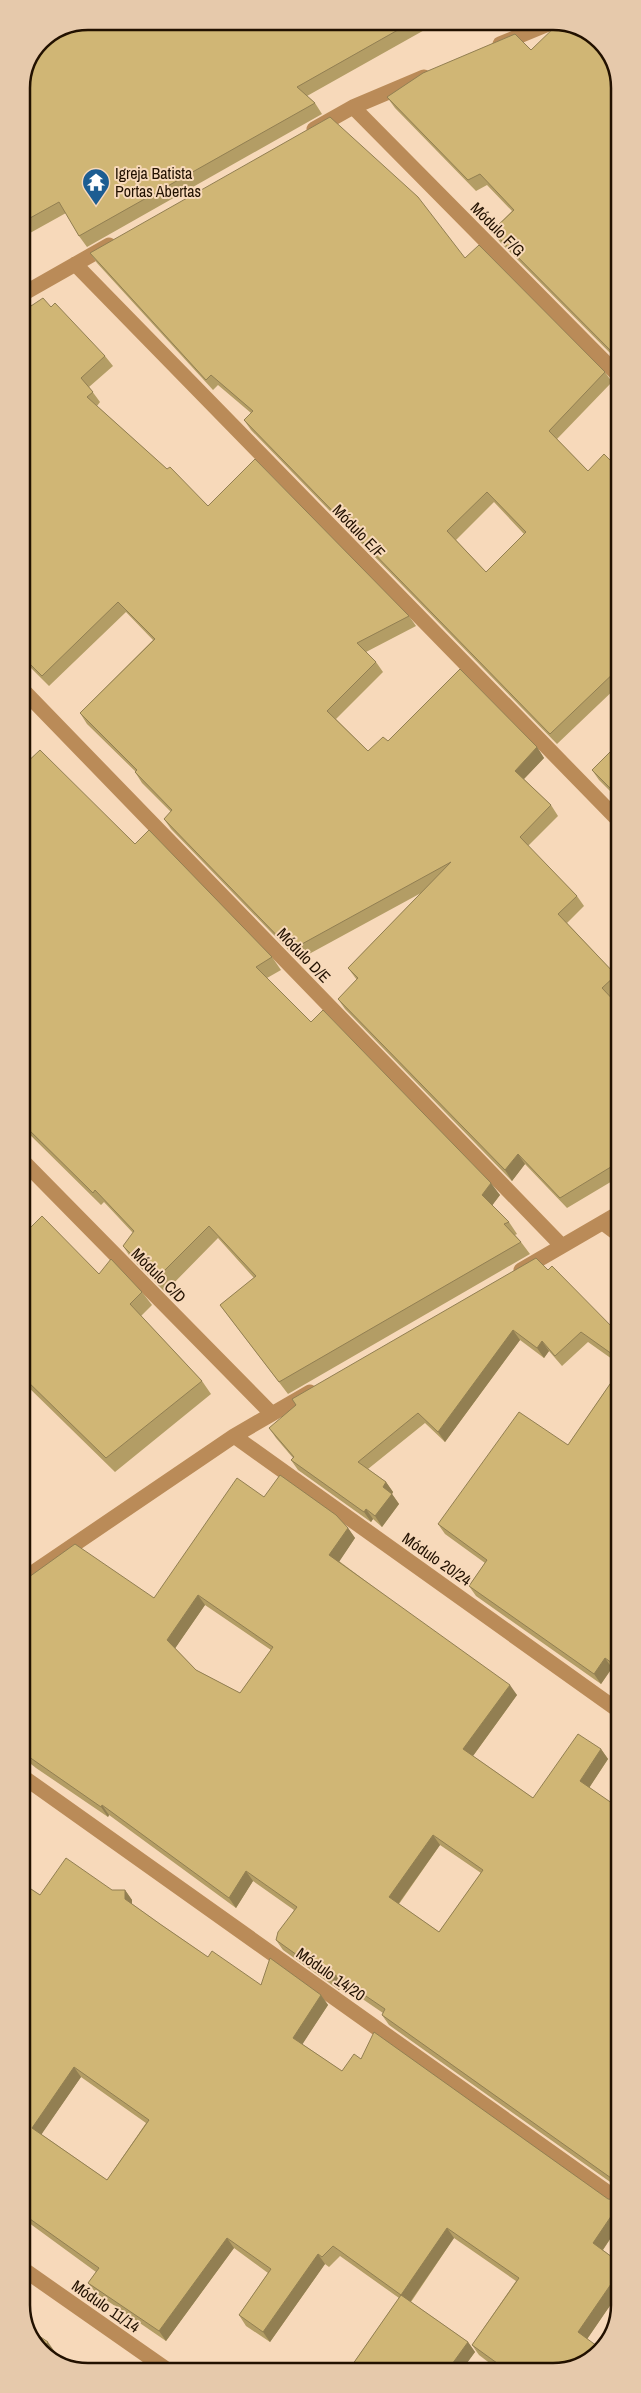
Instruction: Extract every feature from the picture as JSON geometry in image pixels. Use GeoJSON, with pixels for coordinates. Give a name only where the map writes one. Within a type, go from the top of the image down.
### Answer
{"type":"FeatureCollection","features":[{"type":"Feature","properties":{"kind":"street"},"geometry":{"type":"LineString","coordinates":[[490,49],[534,30]]}},
{"type":"Feature","properties":{"kind":"street"},"geometry":{"type":"LineString","coordinates":[[301,136],[354,107],[435,72]]}},
{"type":"Feature","properties":{"kind":"street","name":"Módulo F/G"},"geometry":{"type":"LineString","coordinates":[[354,107],[611,368]]}},
{"type":"Feature","properties":{"kind":"street"},"geometry":{"type":"LineString","coordinates":[[30,290],[119,240]]}},
{"type":"Feature","properties":{"kind":"street","name":"Módulo E/F"},"geometry":{"type":"LineString","coordinates":[[75,264],[611,814]]}},
{"type":"Feature","properties":{"kind":"street","name":"Módulo D/E"},"geometry":{"type":"LineString","coordinates":[[30,696],[562,1246]]}},
{"type":"Feature","properties":{"kind":"street","name":"Módulo C/D"},"geometry":{"type":"LineString","coordinates":[[30,1168],[272,1414]]}},
{"type":"Feature","properties":{"kind":"street"},"geometry":{"type":"LineString","coordinates":[[511,1276],[611,1218]]}},
{"type":"Feature","properties":{"kind":"street"},"geometry":{"type":"LineString","coordinates":[[603,1223],[611,1229]]}},
{"type":"Feature","properties":{"kind":"street"},"geometry":{"type":"LineString","coordinates":[[30,1575],[234,1436],[323,1384]]}},
{"type":"Feature","properties":{"kind":"street","name":"Módulo 20/24"},"geometry":{"type":"LineString","coordinates":[[234,1436],[611,1705]]}},
{"type":"Feature","properties":{"kind":"street","name":"Módulo 14/20"},"geometry":{"type":"LineString","coordinates":[[30,1782],[611,2195]]}},
{"type":"Feature","properties":{"kind":"street","name":"Módulo 11/14"},"geometry":{"type":"LineString","coordinates":[[30,2274],[158,2363]]}},
{"type":"Feature","properties":{"kind":"building"},"geometry":{"type":"Polygon","coordinates":[[[88,30],[398,30],[297,87],[315,103],[79,236],[59,202],[30,218],[30,88],[34,66],[40,56],[47,47],[66,34],[88,30]]]}},
{"type":"Feature","properties":{"kind":"building"},"geometry":{"type":"Polygon","coordinates":[[[552,30],[564,31],[575,34],[591,44],[599,53],[608,69],[611,88],[611,351],[492,231],[514,210],[480,174],[468,180],[387,97],[423,73],[515,34],[531,50],[552,30]]]}},
{"type":"Feature","properties":{"kind":"building"},"geometry":{"type":"Polygon","coordinates":[[[330,117],[418,197],[465,258],[479,245],[605,372],[549,431],[588,471],[604,454],[611,461],[611,676],[550,734],[244,420],[253,411],[211,375],[206,380],[90,253],[330,117]],[[487,492],[447,531],[486,572],[526,532],[487,492]]]}},
{"type":"Feature","properties":{"kind":"building"},"geometry":{"type":"Polygon","coordinates":[[[43,298],[51,307],[55,303],[105,356],[81,378],[93,392],[87,397],[167,469],[170,467],[208,506],[255,459],[409,616],[357,643],[376,662],[327,711],[368,751],[383,737],[388,741],[460,669],[537,747],[515,771],[551,805],[520,837],[577,896],[558,914],[611,970],[611,980],[602,988],[611,998],[611,1167],[560,1198],[518,1154],[505,1170],[338,999],[358,978],[348,968],[451,862],[291,950],[164,819],[172,810],[135,772],[137,770],[80,713],[155,639],[118,602],[42,676],[30,664],[30,304],[31,306],[43,298]]]}},
{"type":"Feature","properties":{"kind":"building"},"geometry":{"type":"Polygon","coordinates":[[[40,750],[135,844],[149,830],[272,957],[256,967],[311,1022],[323,1010],[491,1183],[482,1195],[509,1222],[504,1224],[521,1242],[279,1382],[220,1305],[256,1276],[209,1226],[156,1279],[123,1246],[134,1231],[95,1190],[93,1193],[30,1131],[30,759],[40,750]]]}},
{"type":"Feature","properties":{"kind":"building"},"geometry":{"type":"Polygon","coordinates":[[[611,751],[611,789],[592,770],[611,751]]]}},
{"type":"Feature","properties":{"kind":"building"},"geometry":{"type":"Polygon","coordinates":[[[42,1216],[99,1274],[111,1259],[142,1292],[130,1304],[202,1381],[106,1458],[30,1384],[30,1228],[42,1216]]]}},
{"type":"Feature","properties":{"kind":"building"},"geometry":{"type":"Polygon","coordinates":[[[536,1258],[548,1270],[552,1266],[611,1326],[611,1353],[581,1332],[555,1356],[542,1341],[537,1348],[513,1330],[438,1432],[418,1413],[358,1462],[386,1482],[383,1487],[392,1494],[375,1516],[366,1509],[364,1512],[361,1510],[291,1460],[294,1457],[269,1428],[296,1405],[292,1399],[536,1258]]]}},
{"type":"Feature","properties":{"kind":"building"},"geometry":{"type":"Polygon","coordinates":[[[611,1383],[611,1662],[605,1658],[594,1674],[469,1586],[487,1560],[438,1524],[519,1412],[568,1445],[611,1383]]]}},
{"type":"Feature","properties":{"kind":"building"},"geometry":{"type":"Polygon","coordinates":[[[280,1475],[336,1515],[348,1528],[329,1555],[510,1685],[463,1749],[533,1798],[578,1734],[601,1749],[580,1781],[611,1802],[611,2178],[382,2015],[385,2009],[335,1975],[332,1980],[276,1940],[278,1932],[297,1907],[246,1871],[229,1898],[102,1805],[101,1807],[30,1758],[30,1576],[75,1544],[154,1598],[237,1478],[264,1497],[280,1475]],[[198,1595],[167,1640],[196,1670],[240,1693],[273,1647],[198,1595]],[[433,1835],[389,1897],[439,1932],[483,1870],[433,1835]]]}},
{"type":"Feature","properties":{"kind":"building"},"geometry":{"type":"Polygon","coordinates":[[[66,1858],[112,1890],[125,1890],[125,1899],[208,1957],[212,1951],[261,1985],[270,1958],[321,1995],[293,2038],[342,2071],[354,2054],[361,2059],[374,2032],[611,2199],[611,2216],[593,2243],[611,2256],[611,2284],[578,2332],[595,2345],[575,2359],[553,2363],[497,2363],[472,2345],[519,2278],[447,2228],[401,2295],[333,2246],[322,2257],[318,2254],[263,2332],[239,2315],[271,2269],[227,2238],[159,2331],[88,2283],[99,2268],[30,2219],[30,1888],[40,1895],[66,1858]],[[74,2067],[32,2128],[107,2180],[149,2120],[74,2067]]]}},
{"type":"Feature","properties":{"kind":"building"},"geometry":{"type":"Polygon","coordinates":[[[401,2295],[468,2342],[453,2363],[354,2363],[401,2295]]]}},
{"type":"Feature","properties":{"kind":"building"},"geometry":{"type":"Polygon","coordinates":[[[39,2336],[48,2342],[46,2344],[39,2336]]]}},
{"type":"Feature","properties":{"kind":"place","name":"Igreja Batista Portas Abertas"},"geometry":{"type":"Point","coordinates":[96,206]}}]}
